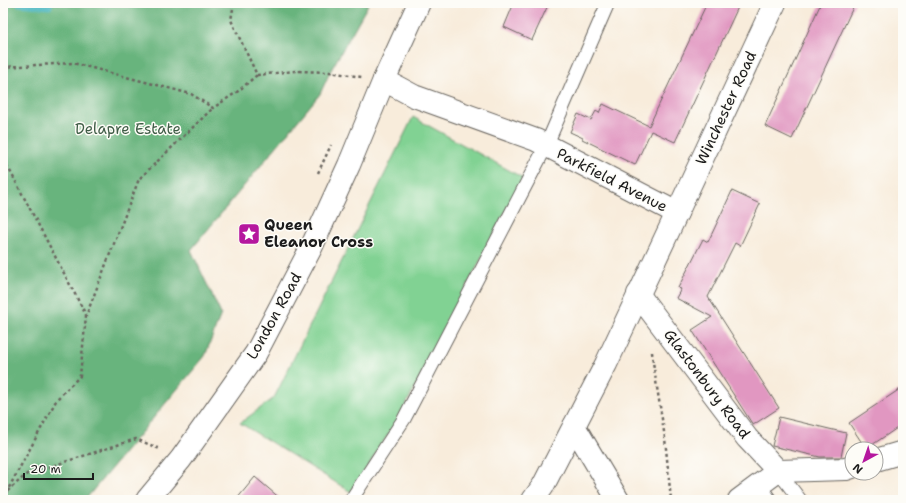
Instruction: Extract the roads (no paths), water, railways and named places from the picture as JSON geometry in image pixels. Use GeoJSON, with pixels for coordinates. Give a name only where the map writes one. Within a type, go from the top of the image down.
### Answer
{"type":"FeatureCollection","features":[{"type":"Feature","properties":{"kind":"main road","name":"London Road"},"geometry":{"type":"LineString","coordinates":[[146,500],[181,459],[256,353],[311,248],[349,165],[384,80],[419,3]]}},
{"type":"Feature","properties":{"kind":"main road","name":"Winchester Road"},"geometry":{"type":"LineString","coordinates":[[677,213],[775,3]]}},
{"type":"Feature","properties":{"kind":"main road","name":"Parkfield Avenue"},"geometry":{"type":"LineString","coordinates":[[384,80],[414,96],[536,140],[677,213],[606,364],[543,486],[533,500]]}},
{"type":"Feature","properties":{"kind":"main road","name":"Glastonbury Road"},"geometry":{"type":"LineString","coordinates":[[638,294],[746,438],[778,471]]}},
{"type":"Feature","properties":{"kind":"main road"},"geometry":{"type":"LineString","coordinates":[[574,426],[618,500]]}},
{"type":"Feature","properties":{"kind":"main road"},"geometry":{"type":"LineString","coordinates":[[884,458],[903,452]]}},
{"type":"Feature","properties":{"kind":"main road"},"geometry":{"type":"LineString","coordinates":[[739,500],[765,492],[778,471],[844,468]]}},
{"type":"Feature","properties":{"kind":"lane"},"geometry":{"type":"LineString","coordinates":[[351,500],[404,419],[546,146],[608,3]]}},
{"type":"Feature","properties":{"kind":"lane"},"geometry":{"type":"LineString","coordinates":[[778,471],[800,500]]}},
{"type":"Feature","properties":{"kind":"waterway"},"geometry":{"type":"LineString","coordinates":[[20,3],[49,6]]}},
{"type":"Feature","properties":{"kind":"place","name":"Queen Eleanor Cross"},"geometry":{"type":"Point","coordinates":[249,234]}},
{"type":"Feature","properties":{"kind":"park label","name":"Delapre Estate"},"geometry":{"type":"Point","coordinates":[128,129]}}]}
